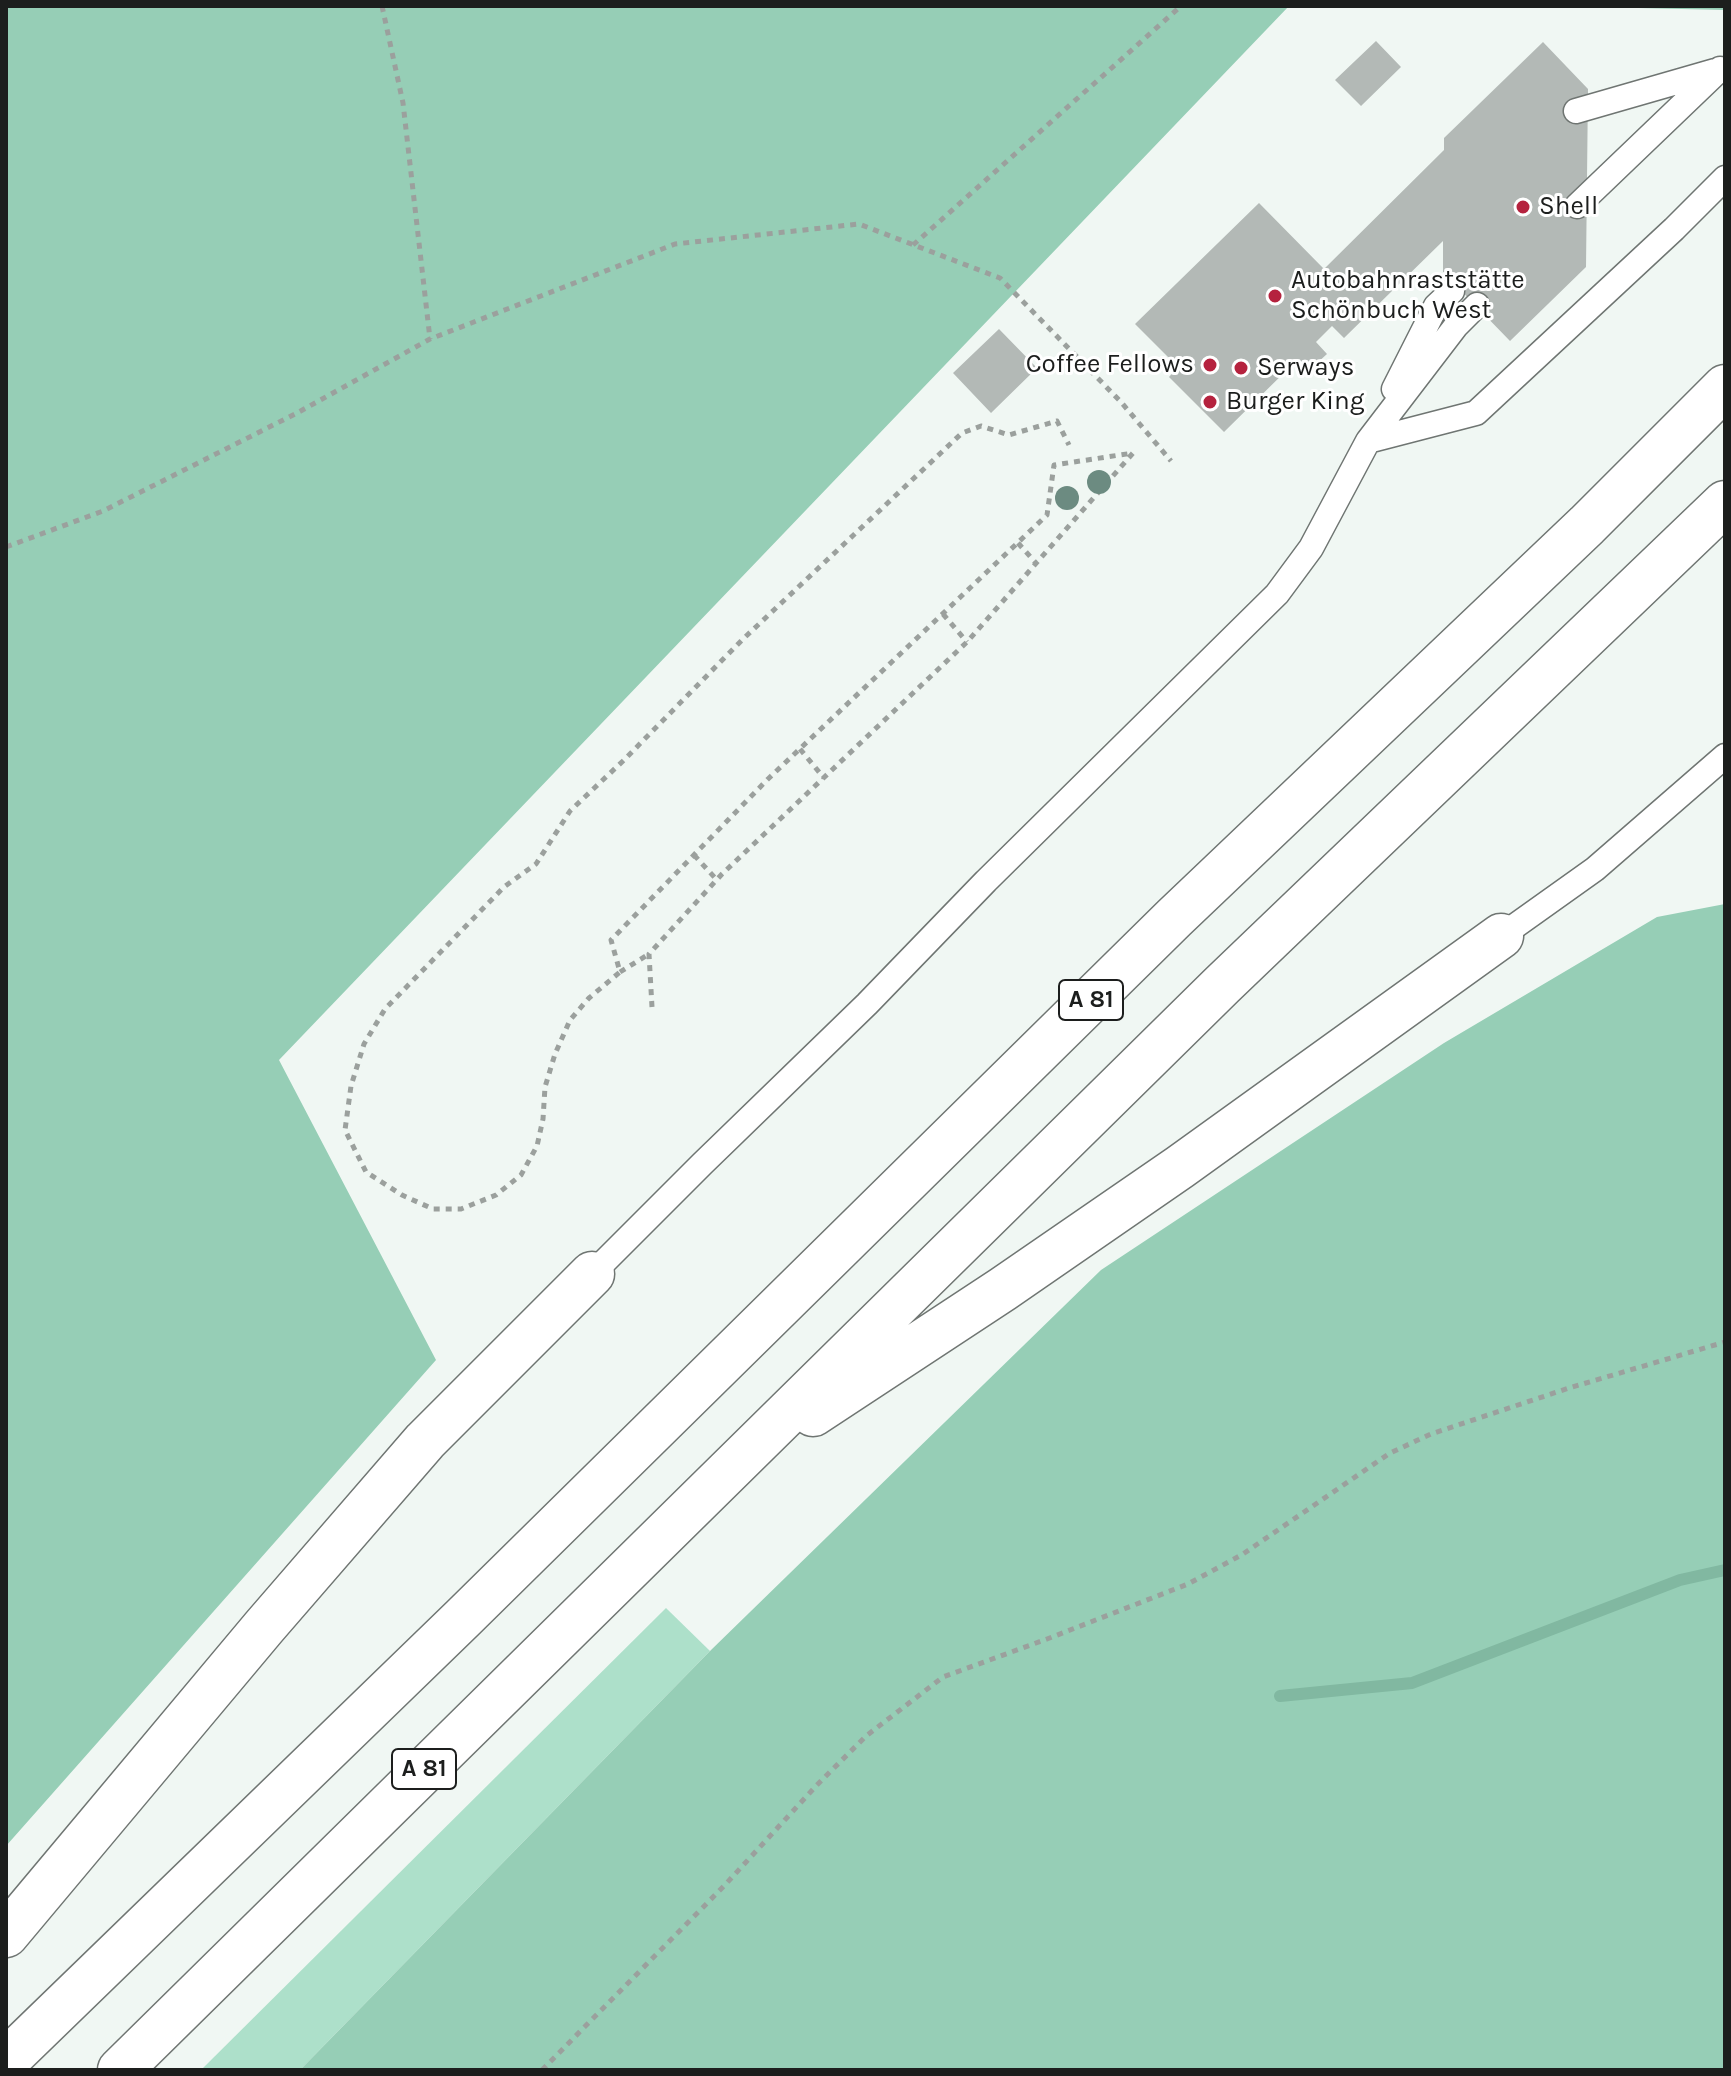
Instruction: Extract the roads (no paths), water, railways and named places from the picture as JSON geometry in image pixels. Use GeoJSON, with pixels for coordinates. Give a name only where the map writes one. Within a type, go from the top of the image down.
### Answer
{"type":"FeatureCollection","features":[{"type":"Feature","properties":{"kind":"highway","name":"A 81"},"geometry":{"type":"LineString","coordinates":[[6,2061],[474,1607],[1174,918],[1587,525],[1725,387]]}},
{"type":"Feature","properties":{"kind":"highway","name":"A 81"},"geometry":{"type":"LineString","coordinates":[[120,2070],[1222,985],[1725,503]]}},
{"type":"Feature","properties":{"kind":"highway"},"geometry":{"type":"LineString","coordinates":[[729,1469],[1003,1289],[1501,936]]}},
{"type":"Feature","properties":{"kind":"highway"},"geometry":{"type":"LineString","coordinates":[[6,1935],[264,1627],[425,1441],[592,1274]]}},
{"type":"Feature","properties":{"kind":"lane"},"geometry":{"type":"LineString","coordinates":[[1576,111],[1722,69]]}},
{"type":"Feature","properties":{"kind":"lane"},"geometry":{"type":"LineString","coordinates":[[1577,206],[1722,69]]}},
{"type":"Feature","properties":{"kind":"lane"},"geometry":{"type":"LineString","coordinates":[[1368,441],[1476,413],[1663,240],[1725,178]]}},
{"type":"Feature","properties":{"kind":"lane"},"geometry":{"type":"LineString","coordinates":[[592,1274],[1277,594],[1311,548],[1436,306],[1452,291]]}},
{"type":"Feature","properties":{"kind":"lane"},"geometry":{"type":"LineString","coordinates":[[1368,441],[1456,326],[1477,305]]}},
{"type":"Feature","properties":{"kind":"lane"},"geometry":{"type":"LineString","coordinates":[[1501,936],[1595,869],[1725,756]]}},
{"type":"Feature","properties":{"kind":"waterway"},"geometry":{"type":"LineString","coordinates":[[1280,1696],[1412,1683],[1680,1580],[1725,1570]]}},
{"type":"Feature","properties":{"kind":"place","name":"Shell"},"geometry":{"type":"Point","coordinates":[1523,207]}},
{"type":"Feature","properties":{"kind":"place","name":"Autobahnraststätte Schönbuch West"},"geometry":{"type":"Point","coordinates":[1275,296]}},
{"type":"Feature","properties":{"kind":"place","name":"Coffee Fellows"},"geometry":{"type":"Point","coordinates":[1210,365]}},
{"type":"Feature","properties":{"kind":"place","name":"Serways"},"geometry":{"type":"Point","coordinates":[1241,368]}},
{"type":"Feature","properties":{"kind":"place","name":"Burger King"},"geometry":{"type":"Point","coordinates":[1210,402]}}]}
